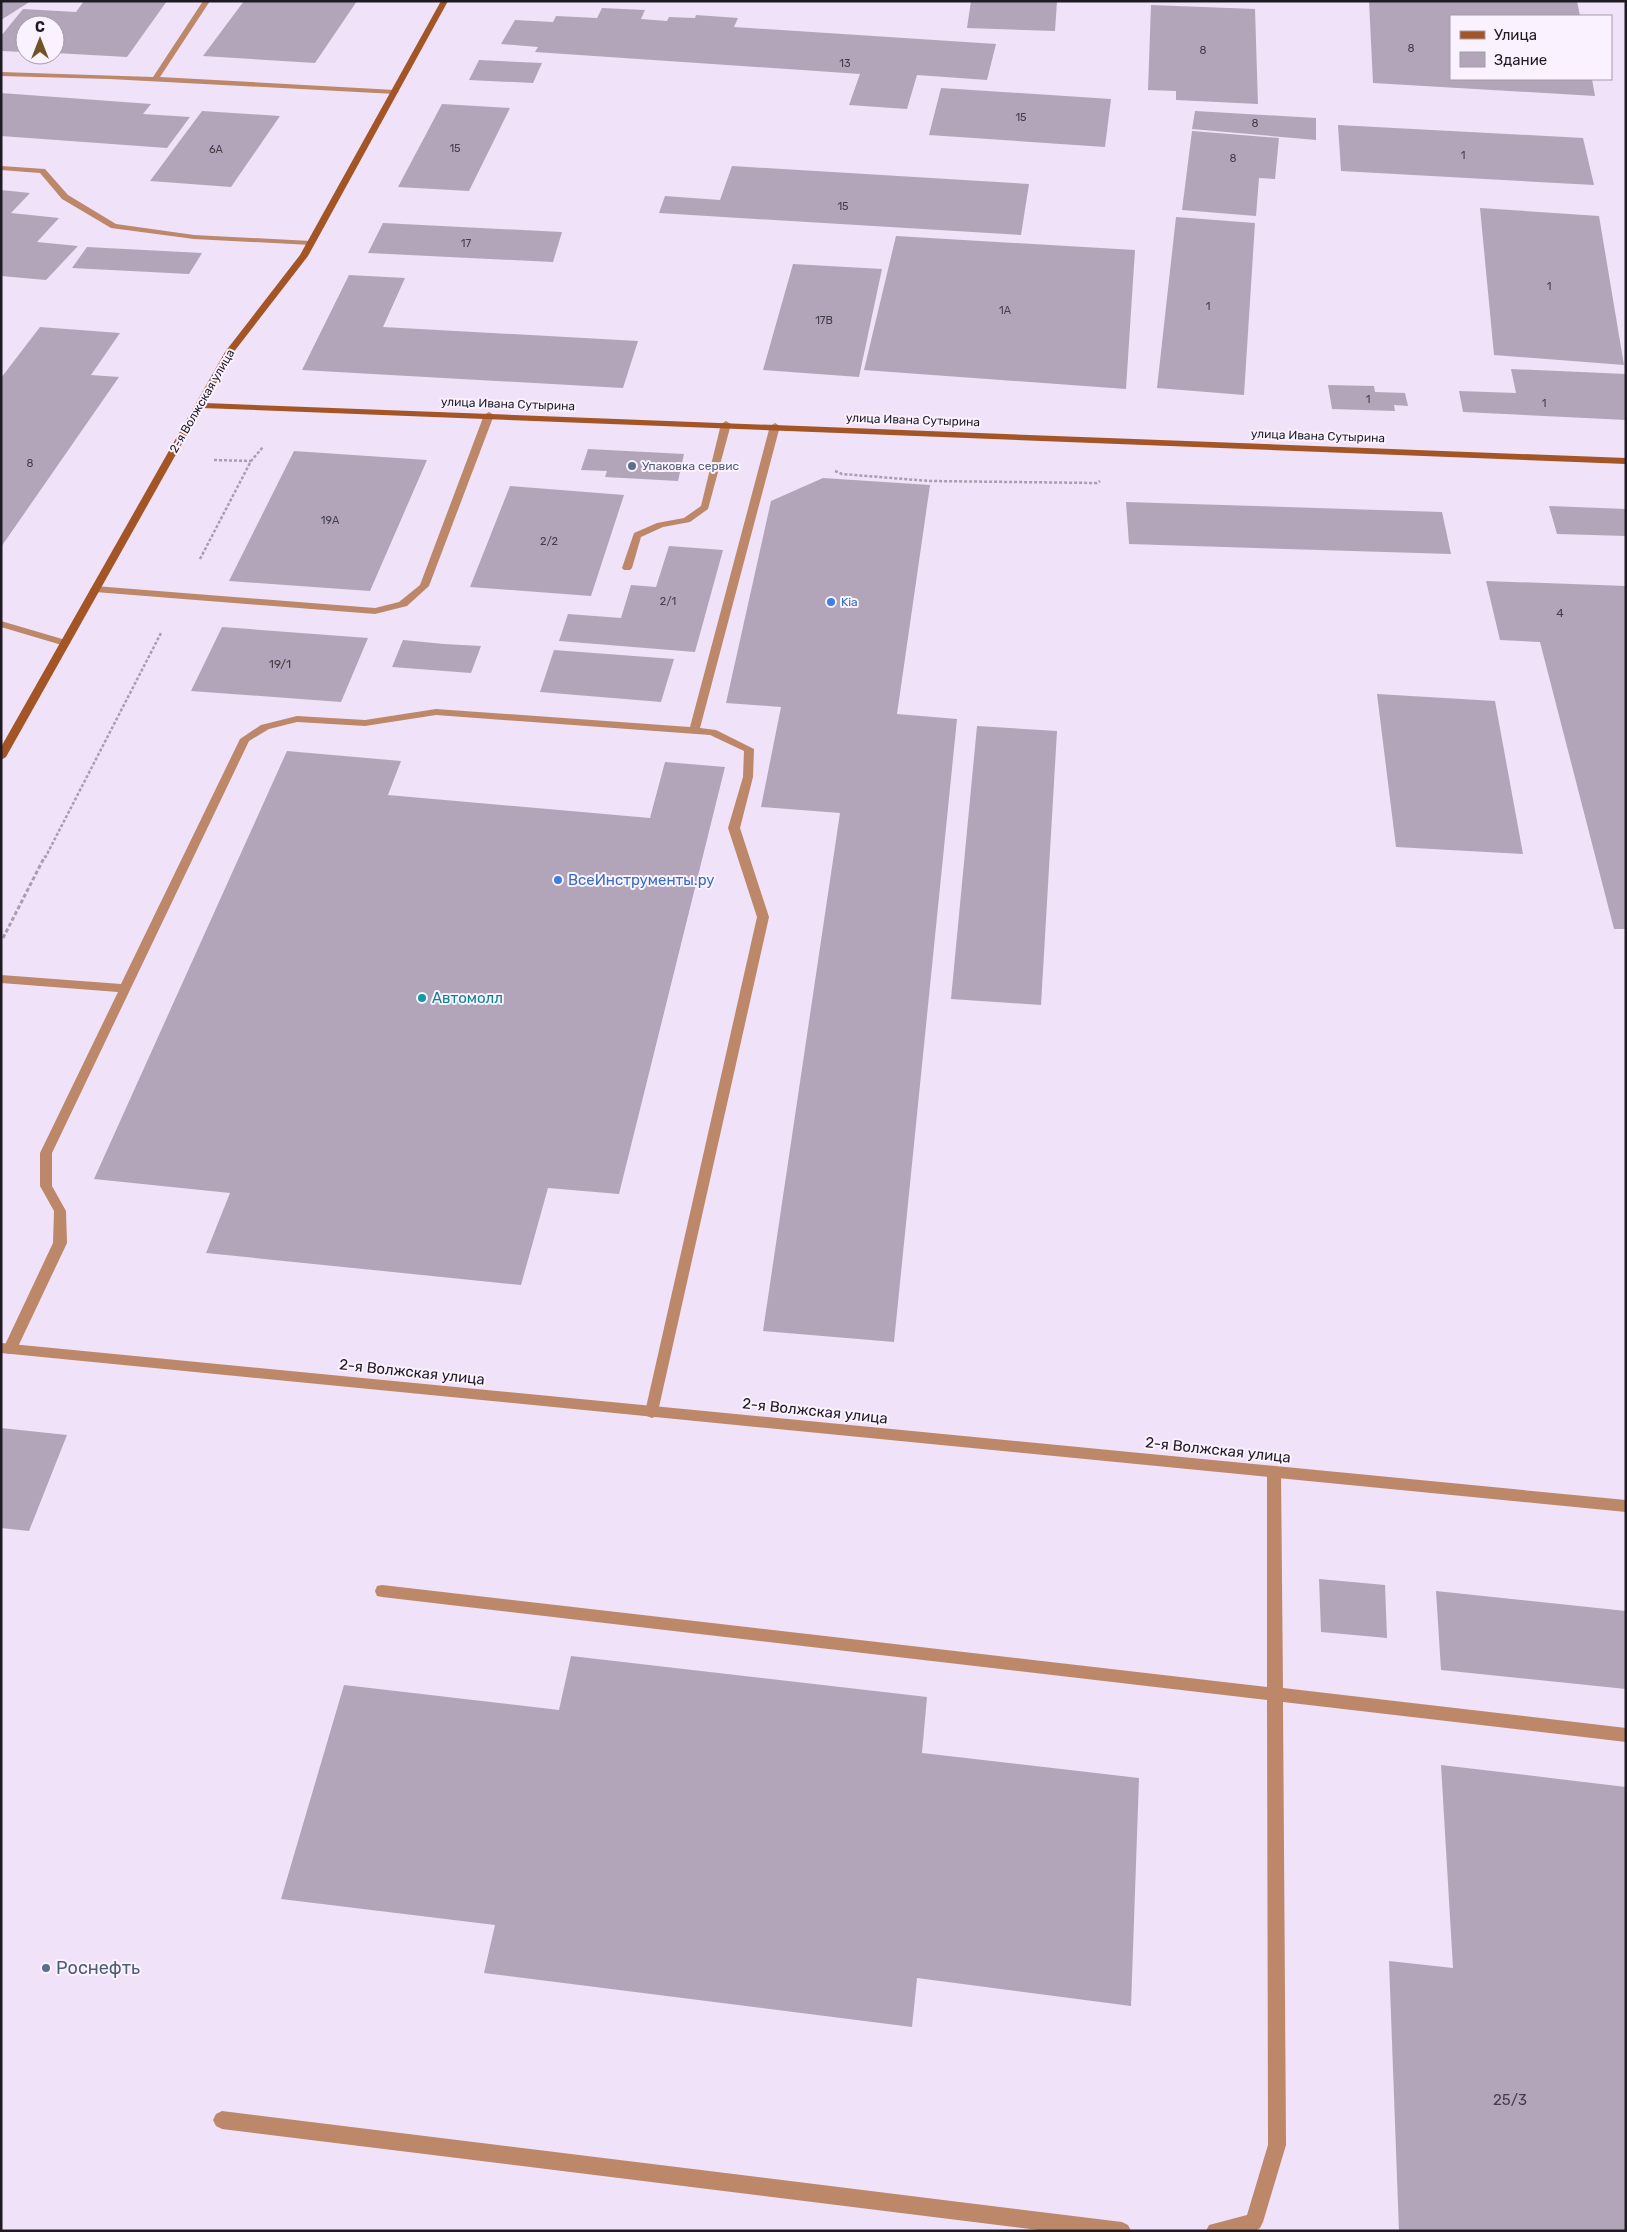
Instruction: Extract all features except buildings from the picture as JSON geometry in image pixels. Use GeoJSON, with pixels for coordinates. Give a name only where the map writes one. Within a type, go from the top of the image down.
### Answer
{"type":"FeatureCollection","features":[{"type":"Feature","properties":{"kind":"street"},"geometry":{"type":"LineString","coordinates":[[155,80],[207,1]]}},
{"type":"Feature","properties":{"kind":"street","name":"2-я Волжская улица"},"geometry":{"type":"LineString","coordinates":[[1,756],[230,352],[304,256],[445,1]]}},
{"type":"Feature","properties":{"kind":"street"},"geometry":{"type":"LineString","coordinates":[[1,74],[395,92]]}},
{"type":"Feature","properties":{"kind":"street"},"geometry":{"type":"LineString","coordinates":[[1,168],[42,171],[65,197],[114,226],[194,238],[311,243]]}},
{"type":"Feature","properties":{"kind":"street","name":"улица Ивана Сутырина"},"geometry":{"type":"LineString","coordinates":[[200,404],[1626,461]]}},
{"type":"Feature","properties":{"kind":"street"},"geometry":{"type":"LineString","coordinates":[[96,589],[375,611],[402,604],[424,586],[488,415]]}},
{"type":"Feature","properties":{"kind":"street"},"geometry":{"type":"LineString","coordinates":[[627,568],[637,535],[660,525],[687,520],[705,507],[726,424]]}},
{"type":"Feature","properties":{"kind":"street"},"geometry":{"type":"LineString","coordinates":[[694,731],[775,426]]}},
{"type":"Feature","properties":{"kind":"street"},"geometry":{"type":"LineString","coordinates":[[1,624],[65,642]]}},
{"type":"Feature","properties":{"kind":"street"},"geometry":{"type":"LineString","coordinates":[[6,1349],[60,1243],[60,1211],[46,1186],[46,1153],[245,739],[265,727],[297,719],[365,723],[436,712],[712,732],[749,749],[748,777],[734,828],[763,917],[652,1412]]}},
{"type":"Feature","properties":{"kind":"street"},"geometry":{"type":"LineString","coordinates":[[1,978],[125,988]]}},
{"type":"Feature","properties":{"kind":"street","name":"2-я Волжская улица"},"geometry":{"type":"LineString","coordinates":[[6,1349],[1626,1506]]}},
{"type":"Feature","properties":{"kind":"street"},"geometry":{"type":"LineString","coordinates":[[1215,2231],[1254,2222],[1277,2145],[1274,1472]]}},
{"type":"Feature","properties":{"kind":"street"},"geometry":{"type":"LineString","coordinates":[[382,1591],[1626,1735]]}},
{"type":"Feature","properties":{"kind":"street"},"geometry":{"type":"LineString","coordinates":[[222,2120],[1122,2231]]}},
{"type":"Feature","properties":{"kind":"path"},"geometry":{"type":"LineString","coordinates":[[210,460],[251,461]]}},
{"type":"Feature","properties":{"kind":"place","name":"Упаковка сервис"},"geometry":{"type":"Point","coordinates":[632,466]}},
{"type":"Feature","properties":{"kind":"place","name":"Kia"},"geometry":{"type":"Point","coordinates":[831,602]}},
{"type":"Feature","properties":{"kind":"place","name":"ВсеИнструменты.ру"},"geometry":{"type":"Point","coordinates":[558,880]}},
{"type":"Feature","properties":{"kind":"place","name":"Автомолл"},"geometry":{"type":"Point","coordinates":[422,998]}},
{"type":"Feature","properties":{"kind":"place","name":"Роснефть"},"geometry":{"type":"Point","coordinates":[46,1968]}}]}
